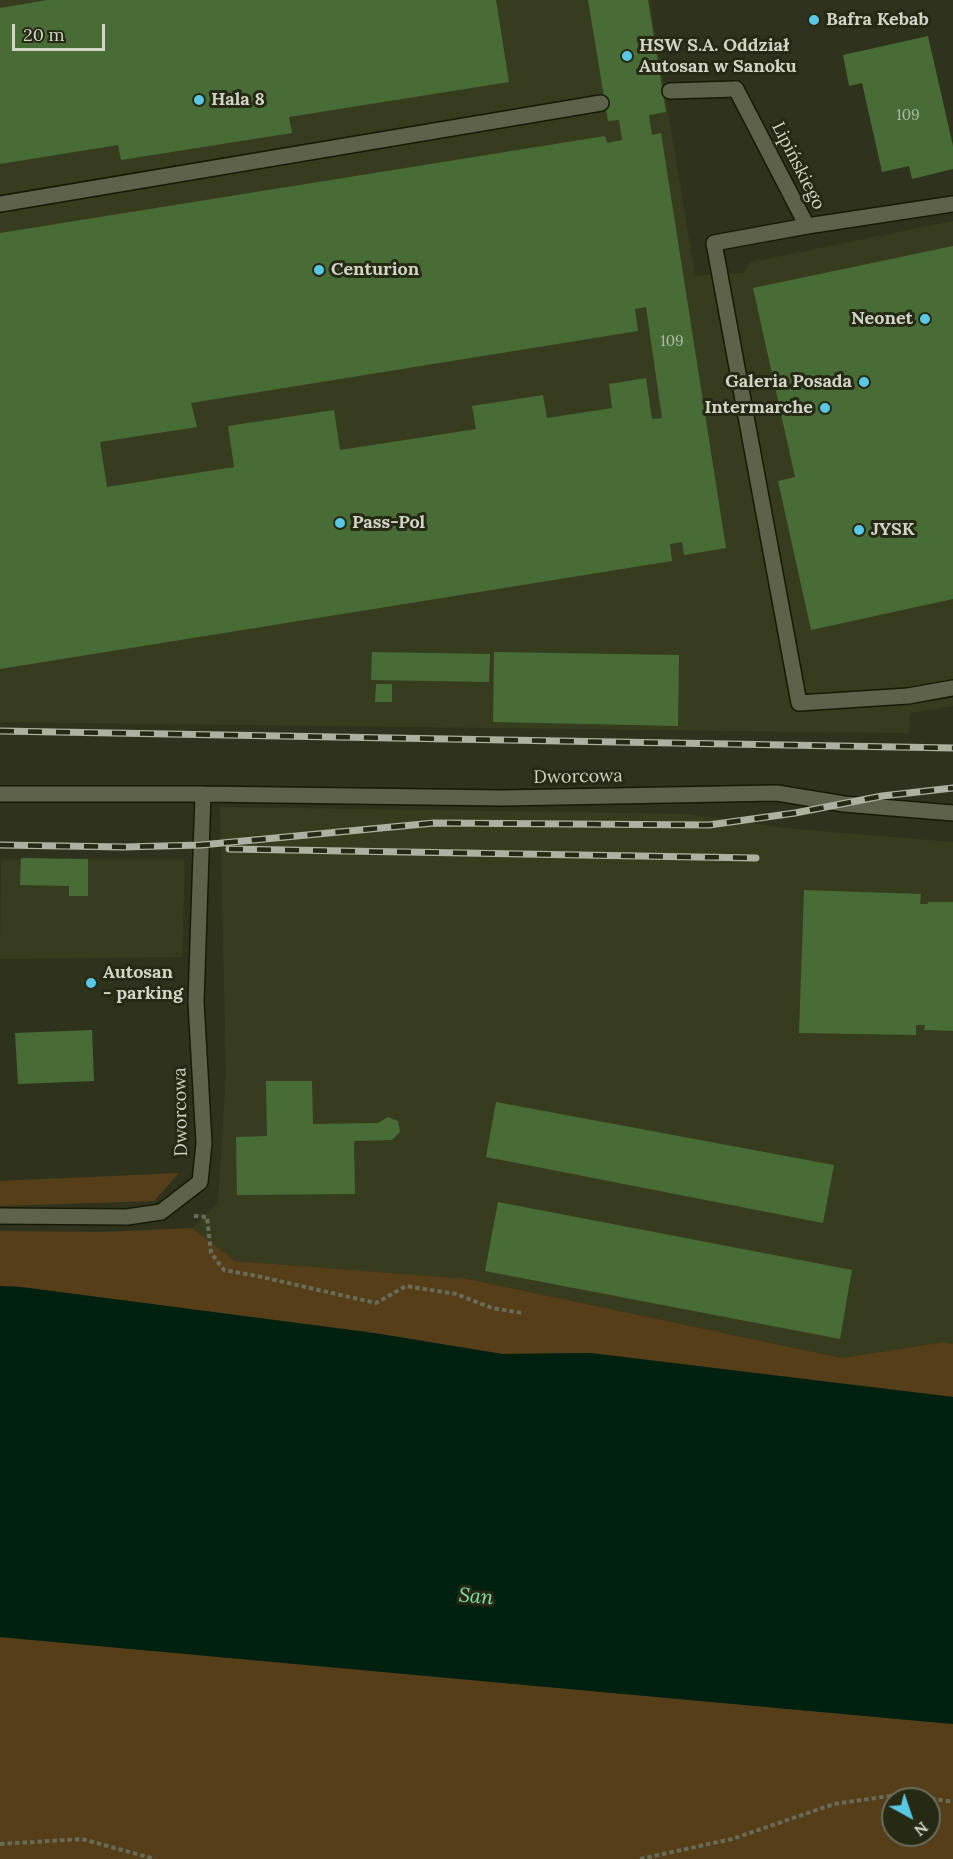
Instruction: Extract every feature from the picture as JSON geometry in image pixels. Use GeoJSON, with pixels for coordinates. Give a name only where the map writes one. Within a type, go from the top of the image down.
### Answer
{"type":"FeatureCollection","features":[{"type":"Feature","properties":{"kind":"street","name":"Lipińskiego"},"geometry":{"type":"LineString","coordinates":[[670,91],[736,89],[807,226],[953,204]]}},
{"type":"Feature","properties":{"kind":"street"},"geometry":{"type":"LineString","coordinates":[[0,204],[601,103]]}},
{"type":"Feature","properties":{"kind":"street"},"geometry":{"type":"LineString","coordinates":[[807,226],[714,243],[799,703],[908,696],[953,688]]}},
{"type":"Feature","properties":{"kind":"street","name":"Dworcowa"},"geometry":{"type":"LineString","coordinates":[[0,794],[503,798],[777,793],[844,804],[953,813]]}},
{"type":"Feature","properties":{"kind":"street","name":"Dworcowa"},"geometry":{"type":"LineString","coordinates":[[0,1216],[127,1217],[161,1212],[200,1182],[204,1143],[196,1002],[203,794]]}},
{"type":"Feature","properties":{"kind":"path"},"geometry":{"type":"LineString","coordinates":[[161,1212],[207,1217],[211,1252],[224,1270],[376,1303],[406,1286],[456,1294],[492,1308],[522,1313]]}},
{"type":"Feature","properties":{"kind":"path"},"geometry":{"type":"LineString","coordinates":[[640,1859],[732,1839],[834,1803],[903,1794],[953,1802]]}},
{"type":"Feature","properties":{"kind":"path"},"geometry":{"type":"LineString","coordinates":[[0,1844],[82,1839],[155,1859]]}},
{"type":"Feature","properties":{"kind":"shaded area"},"geometry":{"type":"Polygon","coordinates":[[[0,0],[650,0],[695,276],[743,273],[751,262],[953,221],[953,706],[910,713],[909,733],[0,722],[0,0]]]}},
{"type":"Feature","properties":{"kind":"shaded area"},"geometry":{"type":"Polygon","coordinates":[[[220,807],[687,814],[783,828],[953,842],[953,1344],[944,1342],[842,1358],[468,1279],[235,1261],[192,1228],[218,1204],[226,1073],[220,807]]]}},
{"type":"Feature","properties":{"kind":"shaded area"},"geometry":{"type":"Polygon","coordinates":[[[1,860],[185,860],[182,957],[0,959],[1,860]]]}},
{"type":"Feature","properties":{"kind":"shaded area"},"geometry":{"type":"Polygon","coordinates":[[[179,1173],[154,1201],[0,1206],[0,1181],[179,1173]]]}},
{"type":"Feature","properties":{"kind":"shaded area"},"geometry":{"type":"Polygon","coordinates":[[[192,1228],[235,1261],[468,1279],[842,1358],[944,1342],[953,1344],[953,1397],[590,1353],[502,1354],[374,1333],[0,1286],[0,1231],[103,1232],[192,1228]]]}},
{"type":"Feature","properties":{"kind":"shaded area"},"geometry":{"type":"Polygon","coordinates":[[[0,1637],[953,1724],[953,1859],[0,1859],[0,1637]]]}},
{"type":"Feature","properties":{"kind":"water","name":"San"},"geometry":{"type":"Polygon","coordinates":[[[0,1286],[374,1333],[502,1354],[590,1353],[953,1397],[953,1724],[0,1637],[0,1286]]]}},
{"type":"Feature","properties":{"kind":"building","name":"Hala 8"},"geometry":{"type":"Polygon","coordinates":[[[47,0],[496,0],[509,82],[289,117],[292,133],[121,160],[118,145],[0,164],[0,8],[47,0]]]}},
{"type":"Feature","properties":{"kind":"building"},"geometry":{"type":"Polygon","coordinates":[[[588,0],[648,0],[666,112],[649,115],[652,135],[661,133],[726,548],[684,555],[682,542],[670,544],[672,561],[0,669],[0,233],[605,136],[607,143],[622,140],[619,120],[608,121],[588,0]],[[646,307],[635,309],[638,331],[191,403],[197,427],[100,442],[107,487],[234,467],[228,426],[334,410],[340,450],[476,429],[472,406],[543,395],[547,418],[612,408],[609,384],[646,378],[652,419],[662,418],[646,307]]]}},
{"type":"Feature","properties":{"kind":"building"},"geometry":{"type":"Polygon","coordinates":[[[928,36],[953,146],[953,169],[912,179],[909,166],[882,172],[862,83],[849,86],[843,55],[928,36]]]}},
{"type":"Feature","properties":{"kind":"building","name":"Galeria Posada"},"geometry":{"type":"Polygon","coordinates":[[[953,246],[953,599],[811,630],[778,481],[795,477],[753,288],[953,246]]]}},
{"type":"Feature","properties":{"kind":"building"},"geometry":{"type":"Polygon","coordinates":[[[372,652],[490,654],[489,682],[371,680],[372,652]]]}},
{"type":"Feature","properties":{"kind":"building"},"geometry":{"type":"Polygon","coordinates":[[[494,652],[679,655],[678,726],[493,722],[494,652]]]}},
{"type":"Feature","properties":{"kind":"building"},"geometry":{"type":"Polygon","coordinates":[[[376,684],[392,684],[392,702],[375,702],[376,684]]]}},
{"type":"Feature","properties":{"kind":"building"},"geometry":{"type":"Polygon","coordinates":[[[21,858],[88,859],[88,896],[69,896],[69,886],[20,885],[21,858]]]}},
{"type":"Feature","properties":{"kind":"building"},"geometry":{"type":"Polygon","coordinates":[[[804,890],[921,894],[920,904],[953,902],[953,1031],[924,1030],[925,1025],[916,1025],[916,1035],[799,1033],[804,890]]]}},
{"type":"Feature","properties":{"kind":"building"},"geometry":{"type":"Polygon","coordinates":[[[92,1030],[94,1081],[18,1084],[15,1033],[92,1030]]]}},
{"type":"Feature","properties":{"kind":"building"},"geometry":{"type":"Polygon","coordinates":[[[266,1081],[312,1081],[313,1124],[378,1123],[388,1117],[398,1121],[400,1132],[392,1140],[354,1141],[355,1194],[237,1195],[236,1137],[267,1136],[266,1081]]]}},
{"type":"Feature","properties":{"kind":"building"},"geometry":{"type":"Polygon","coordinates":[[[496,1102],[834,1165],[823,1223],[486,1157],[496,1102]]]}},
{"type":"Feature","properties":{"kind":"building"},"geometry":{"type":"Polygon","coordinates":[[[498,1202],[852,1270],[840,1339],[485,1271],[498,1202]]]}},
{"type":"Feature","properties":{"kind":"railway"},"geometry":{"type":"LineString","coordinates":[[0,731],[953,748]]}},
{"type":"Feature","properties":{"kind":"railway"},"geometry":{"type":"LineString","coordinates":[[0,845],[124,847],[201,845],[434,823],[709,825],[795,813],[882,796],[953,788]]}},
{"type":"Feature","properties":{"kind":"railway"},"geometry":{"type":"LineString","coordinates":[[229,849],[756,858]]}},
{"type":"Feature","properties":{"kind":"place","name":"Bafra Kebab"},"geometry":{"type":"Point","coordinates":[814,20]}},
{"type":"Feature","properties":{"kind":"place","name":"HSW S.A. Oddział Autosan w Sanoku"},"geometry":{"type":"Point","coordinates":[627,56]}},
{"type":"Feature","properties":{"kind":"place","name":"Hala 8"},"geometry":{"type":"Point","coordinates":[199,100]}},
{"type":"Feature","properties":{"kind":"place","name":"Centurion"},"geometry":{"type":"Point","coordinates":[319,270]}},
{"type":"Feature","properties":{"kind":"place","name":"Neonet"},"geometry":{"type":"Point","coordinates":[925,319]}},
{"type":"Feature","properties":{"kind":"place","name":"Galeria Posada"},"geometry":{"type":"Point","coordinates":[864,382]}},
{"type":"Feature","properties":{"kind":"place","name":"Intermarche"},"geometry":{"type":"Point","coordinates":[825,408]}},
{"type":"Feature","properties":{"kind":"place","name":"Pass-Pol"},"geometry":{"type":"Point","coordinates":[340,523]}},
{"type":"Feature","properties":{"kind":"place","name":"JYSK"},"geometry":{"type":"Point","coordinates":[859,530]}},
{"type":"Feature","properties":{"kind":"place","name":"Autosan - parking"},"geometry":{"type":"Point","coordinates":[91,983]}}]}
